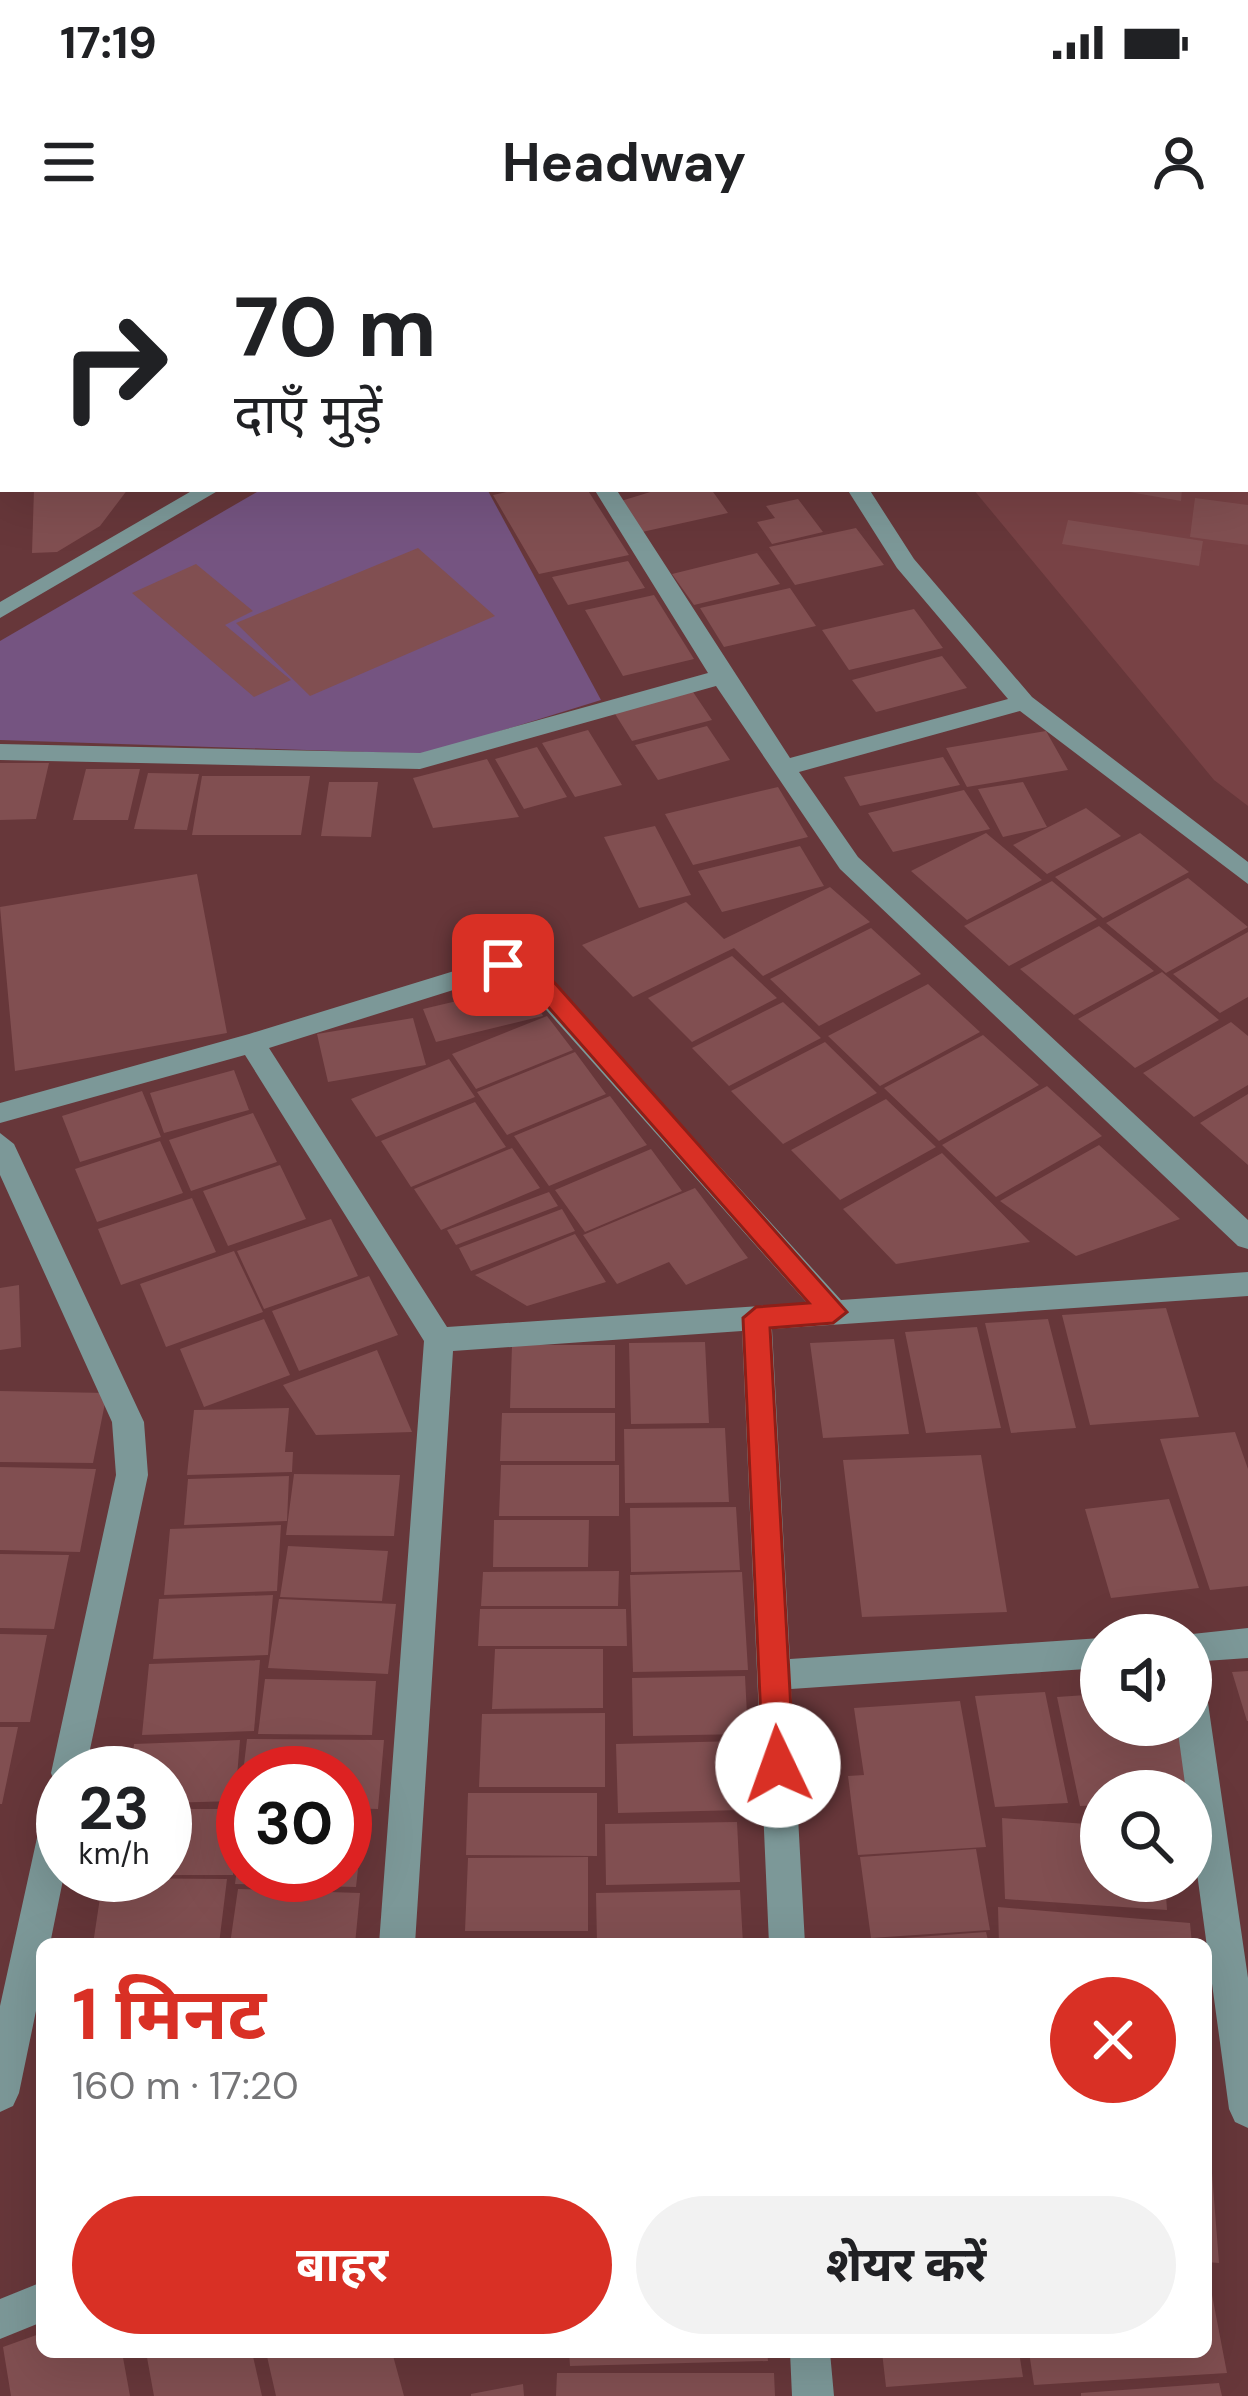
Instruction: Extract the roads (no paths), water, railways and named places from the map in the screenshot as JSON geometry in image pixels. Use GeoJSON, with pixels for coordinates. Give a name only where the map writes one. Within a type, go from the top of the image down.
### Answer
{"type":"FeatureCollection","features":[{"type":"Feature","properties":{"kind":"street"},"geometry":{"type":"LineString","coordinates":[[0,611],[205,492]]}},
{"type":"Feature","properties":{"kind":"street"},"geometry":{"type":"LineString","coordinates":[[607,492],[722,676],[849,862],[1248,1238]]}},
{"type":"Feature","properties":{"kind":"street"},"geometry":{"type":"LineString","coordinates":[[860,492],[905,563],[1024,703],[1248,875]]}},
{"type":"Feature","properties":{"kind":"street"},"geometry":{"type":"LineString","coordinates":[[0,752],[420,760],[722,676]]}},
{"type":"Feature","properties":{"kind":"street"},"geometry":{"type":"LineString","coordinates":[[783,768],[1024,703]]}},
{"type":"Feature","properties":{"kind":"street"},"geometry":{"type":"LineString","coordinates":[[0,1113],[252,1043],[503,965],[522,966],[833,1312]]}},
{"type":"Feature","properties":{"kind":"street"},"geometry":{"type":"LineString","coordinates":[[252,1043],[439,1340],[398,1938]]}},
{"type":"Feature","properties":{"kind":"street"},"geometry":{"type":"LineString","coordinates":[[0,1144],[128,1422],[132,1475],[74,1746]]}},
{"type":"Feature","properties":{"kind":"street"},"geometry":{"type":"LineString","coordinates":[[439,1340],[1248,1284]]}},
{"type":"Feature","properties":{"kind":"street"},"geometry":{"type":"LineString","coordinates":[[756,1318],[787,1938]]}},
{"type":"Feature","properties":{"kind":"street"},"geometry":{"type":"LineString","coordinates":[[1212,1646],[1248,1643]]}},
{"type":"Feature","properties":{"kind":"street"},"geometry":{"type":"LineString","coordinates":[[774,1676],[1080,1654]]}},
{"type":"Feature","properties":{"kind":"street"},"geometry":{"type":"LineString","coordinates":[[1197,1746],[1248,2109]]}},
{"type":"Feature","properties":{"kind":"street"},"geometry":{"type":"LineString","coordinates":[[0,2093],[41,1902]]}},
{"type":"Feature","properties":{"kind":"street"},"geometry":{"type":"LineString","coordinates":[[0,2319],[36,2304]]}},
{"type":"Feature","properties":{"kind":"street"},"geometry":{"type":"LineString","coordinates":[[810,2358],[813,2396]]}}]}
